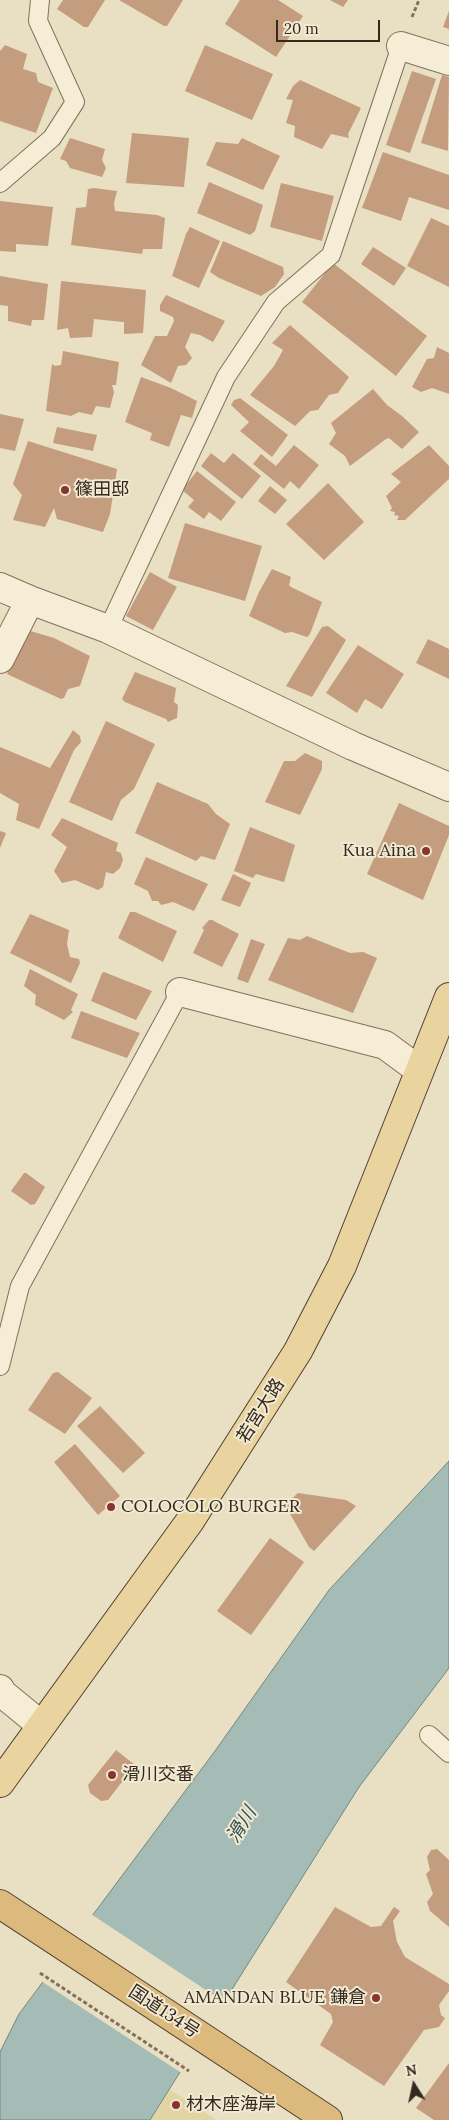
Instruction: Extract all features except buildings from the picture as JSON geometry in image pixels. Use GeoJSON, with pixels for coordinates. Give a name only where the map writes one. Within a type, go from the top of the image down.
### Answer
{"type":"FeatureCollection","features":[{"type":"Feature","properties":{"kind":"highway","name":"国道134号"},"geometry":{"type":"LineString","coordinates":[[0,1904],[328,2120]]}},
{"type":"Feature","properties":{"kind":"main road","name":"若宮大路"},"geometry":{"type":"LineString","coordinates":[[0,1784],[40,1725],[190,1521],[298,1351],[342,1266],[449,997]]}},
{"type":"Feature","properties":{"kind":"street"},"geometry":{"type":"LineString","coordinates":[[401,46],[449,61]]}},
{"type":"Feature","properties":{"kind":"street"},"geometry":{"type":"LineString","coordinates":[[0,587],[108,629],[353,746],[449,787]]}},
{"type":"Feature","properties":{"kind":"street"},"geometry":{"type":"LineString","coordinates":[[0,659],[30,600]]}},
{"type":"Feature","properties":{"kind":"street"},"geometry":{"type":"LineString","coordinates":[[180,992],[385,1045],[419,1070]]}},
{"type":"Feature","properties":{"kind":"street"},"geometry":{"type":"LineString","coordinates":[[0,1689],[2,1693],[40,1725]]}},
{"type":"Feature","properties":{"kind":"lane"},"geometry":{"type":"LineString","coordinates":[[0,183],[52,138],[76,102],[38,22],[40,0]]}},
{"type":"Feature","properties":{"kind":"lane"},"geometry":{"type":"LineString","coordinates":[[108,629],[226,377],[276,302],[331,255],[401,46]]}},
{"type":"Feature","properties":{"kind":"lane"},"geometry":{"type":"LineString","coordinates":[[0,1366],[20,1286],[180,992]]}},
{"type":"Feature","properties":{"kind":"lane"},"geometry":{"type":"LineString","coordinates":[[429,1735],[449,1753]]}},
{"type":"Feature","properties":{"kind":"path"},"geometry":{"type":"LineString","coordinates":[[40,1974],[189,2071]]}},
{"type":"Feature","properties":{"kind":"sand","name":"材木座海岸"},"geometry":{"type":"Polygon","coordinates":[[[170,2090],[216,2120],[150,2120],[170,2090]]]}},
{"type":"Feature","properties":{"kind":"water","name":"滑川"},"geometry":{"type":"Polygon","coordinates":[[[449,1461],[449,1668],[359,1787],[150,2120],[0,2120],[0,2052],[19,2014],[215,1751],[329,1590],[449,1461]]]}},
{"type":"Feature","properties":{"kind":"pier"},"geometry":{"type":"Polygon","coordinates":[[[91,1914],[227,2004],[183,2074],[41,1981],[91,1914]]]}},
{"type":"Feature","properties":{"kind":"place","name":"篠田邸"},"geometry":{"type":"Point","coordinates":[65,490]}},
{"type":"Feature","properties":{"kind":"place","name":"Kua Aina"},"geometry":{"type":"Point","coordinates":[426,851]}},
{"type":"Feature","properties":{"kind":"place","name":"COLOCOLO BURGER"},"geometry":{"type":"Point","coordinates":[111,1507]}},
{"type":"Feature","properties":{"kind":"place","name":"滑川交番"},"geometry":{"type":"Point","coordinates":[112,1775]}},
{"type":"Feature","properties":{"kind":"place","name":"AMANDAN BLUE 鎌倉"},"geometry":{"type":"Point","coordinates":[376,1998]}},
{"type":"Feature","properties":{"kind":"place","name":"材木座海岸"},"geometry":{"type":"Point","coordinates":[176,2105]}}]}
